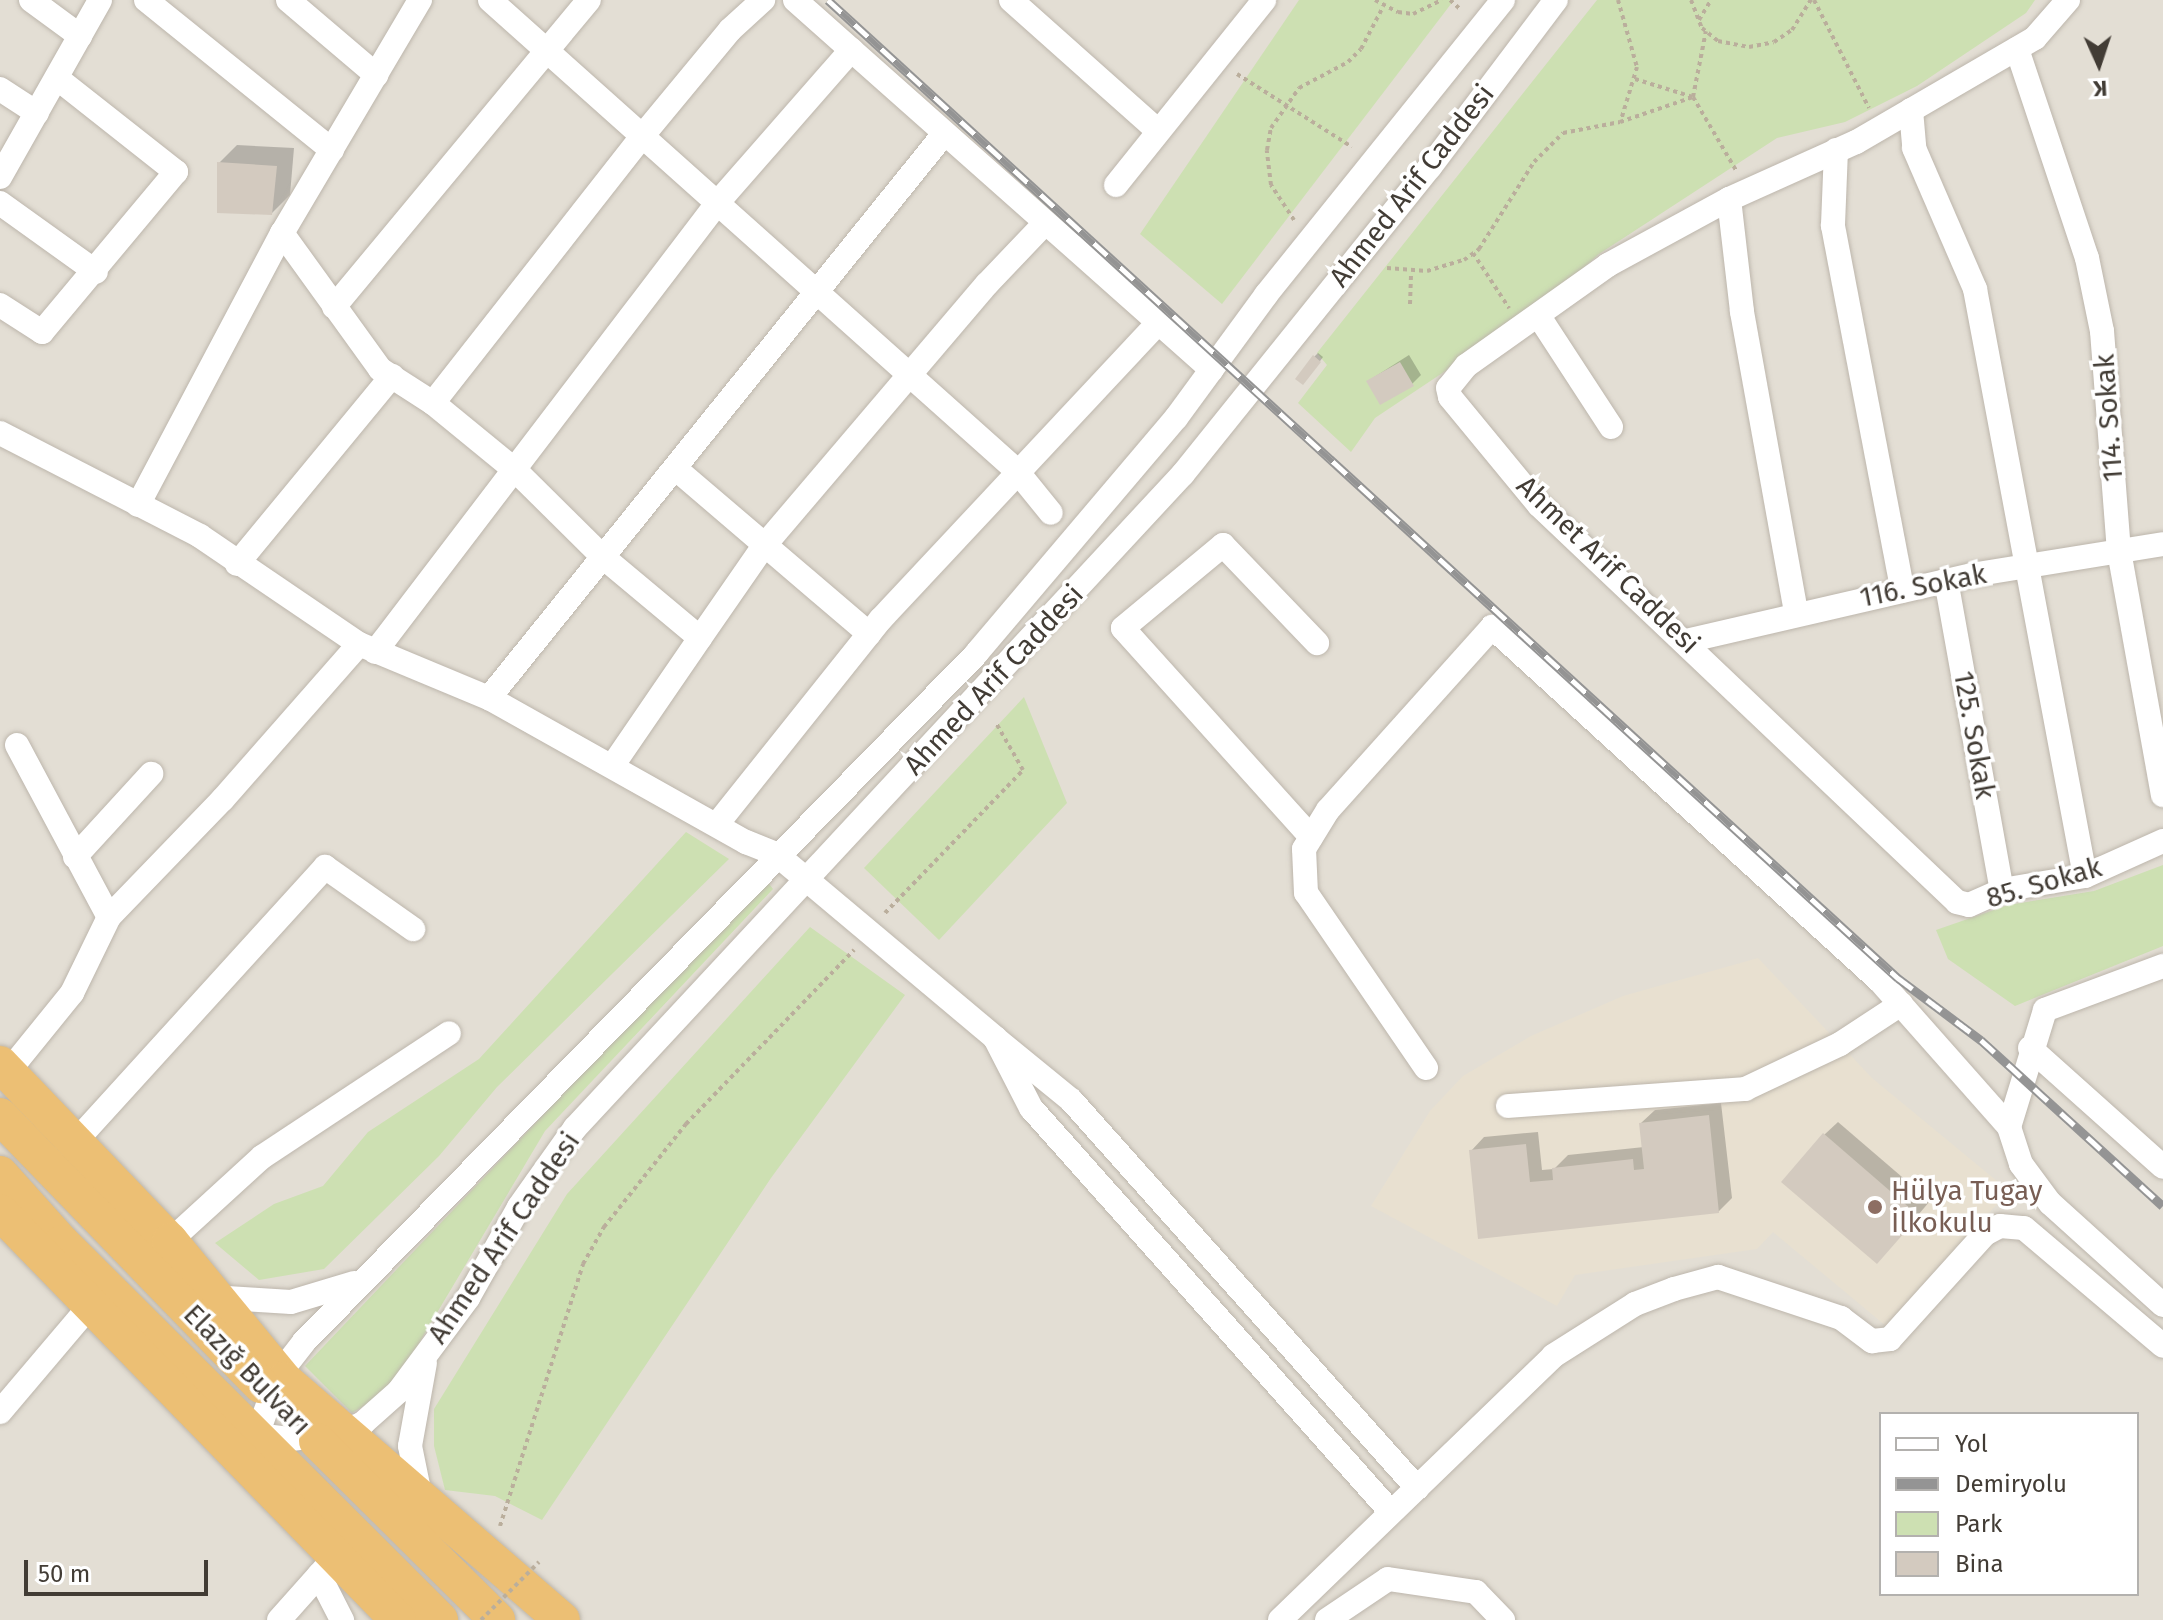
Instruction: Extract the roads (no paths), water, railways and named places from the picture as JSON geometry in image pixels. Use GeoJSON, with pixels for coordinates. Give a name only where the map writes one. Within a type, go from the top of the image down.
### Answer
{"type":"FeatureCollection","features":[{"type":"Feature","properties":{"kind":"highway"},"geometry":{"type":"LineString","coordinates":[[4,1068],[170,1241],[216,1297],[276,1386]]}},
{"type":"Feature","properties":{"kind":"highway","name":"Elazığ Bulvarı"},"geometry":{"type":"LineString","coordinates":[[0,1116],[175,1296],[326,1435],[497,1620]]}},
{"type":"Feature","properties":{"kind":"highway","name":"Elazığ Bulvarı"},"geometry":{"type":"LineString","coordinates":[[0,1174],[62,1243],[440,1620]]}},
{"type":"Feature","properties":{"kind":"highway"},"geometry":{"type":"LineString","coordinates":[[0,1212],[327,1566],[398,1620]]}},
{"type":"Feature","properties":{"kind":"highway"},"geometry":{"type":"LineString","coordinates":[[326,1435],[421,1500],[562,1620]]}},
{"type":"Feature","properties":{"kind":"street"},"geometry":{"type":"LineString","coordinates":[[31,0],[80,36]]}},
{"type":"Feature","properties":{"kind":"street"},"geometry":{"type":"LineString","coordinates":[[0,177],[100,0]]}},
{"type":"Feature","properties":{"kind":"street"},"geometry":{"type":"LineString","coordinates":[[146,0],[332,150]]}},
{"type":"Feature","properties":{"kind":"street"},"geometry":{"type":"LineString","coordinates":[[288,0],[376,75]]}},
{"type":"Feature","properties":{"kind":"street"},"geometry":{"type":"LineString","coordinates":[[138,505],[282,233],[420,0]]}},
{"type":"Feature","properties":{"kind":"street"},"geometry":{"type":"LineString","coordinates":[[490,0],[719,201],[1016,470],[1051,513]]}},
{"type":"Feature","properties":{"kind":"street"},"geometry":{"type":"LineString","coordinates":[[334,307],[589,0]]}},
{"type":"Feature","properties":{"kind":"street"},"geometry":{"type":"LineString","coordinates":[[433,403],[644,134],[730,30],[763,0]]}},
{"type":"Feature","properties":{"kind":"street"},"geometry":{"type":"LineString","coordinates":[[795,0],[1212,370]]}},
{"type":"Feature","properties":{"kind":"street"},"geometry":{"type":"LineString","coordinates":[[1011,0],[1156,129]]}},
{"type":"Feature","properties":{"kind":"street"},"geometry":{"type":"LineString","coordinates":[[1116,185],[1156,129],[1264,0]]}},
{"type":"Feature","properties":{"kind":"street","name":"Ahmed Arif Caddesi"},"geometry":{"type":"LineString","coordinates":[[257,1435],[276,1386],[360,1281],[397,1250],[776,854],[977,653],[1212,370],[1503,0]]}},
{"type":"Feature","properties":{"kind":"street","name":"Ahmed Arif Caddesi"},"geometry":{"type":"LineString","coordinates":[[326,1435],[363,1423],[399,1391],[468,1298],[519,1207],[575,1128],[810,881],[1183,474],[1430,167],[1556,0]]}},
{"type":"Feature","properties":{"kind":"street","name":"Ahmet Arif Caddesi"},"geometry":{"type":"LineString","coordinates":[[1969,905],[1957,902],[1686,641],[1539,505],[1450,397],[1452,380],[1466,366],[1532,324],[1608,265],[1738,195],[1879,128],[2017,49],[2035,38],[2068,0]]}},
{"type":"Feature","properties":{"kind":"street","name":"114. Sokak"},"geometry":{"type":"LineString","coordinates":[[2017,49],[2087,258],[2096,301],[2119,551],[2163,795]]}},
{"type":"Feature","properties":{"kind":"street"},"geometry":{"type":"LineString","coordinates":[[4,1068],[72,993],[109,917],[367,648],[516,471],[719,201],[851,50]]}},
{"type":"Feature","properties":{"kind":"street"},"geometry":{"type":"LineString","coordinates":[[0,305],[42,332],[96,272],[176,172],[57,78]]}},
{"type":"Feature","properties":{"kind":"street"},"geometry":{"type":"LineString","coordinates":[[0,89],[37,113]]}},
{"type":"Feature","properties":{"kind":"street"},"geometry":{"type":"LineString","coordinates":[[1911,110],[1914,148],[1975,289],[2085,876]]}},
{"type":"Feature","properties":{"kind":"street"},"geometry":{"type":"LineString","coordinates":[[489,698],[819,293],[944,134]]}},
{"type":"Feature","properties":{"kind":"street"},"geometry":{"type":"LineString","coordinates":[[1836,150],[1833,226],[1902,589]]}},
{"type":"Feature","properties":{"kind":"street"},"geometry":{"type":"LineString","coordinates":[[1738,195],[1742,312],[1796,613]]}},
{"type":"Feature","properties":{"kind":"street"},"geometry":{"type":"LineString","coordinates":[[0,203],[96,272]]}},
{"type":"Feature","properties":{"kind":"street"},"geometry":{"type":"LineString","coordinates":[[613,765],[763,547],[1045,223]]}},
{"type":"Feature","properties":{"kind":"street"},"geometry":{"type":"LineString","coordinates":[[282,233],[334,307],[392,376],[433,403],[516,471],[603,557],[700,638]]}},
{"type":"Feature","properties":{"kind":"street"},"geometry":{"type":"LineString","coordinates":[[718,823],[869,634],[1016,470],[1157,324]]}},
{"type":"Feature","properties":{"kind":"street"},"geometry":{"type":"LineString","coordinates":[[1532,324],[1611,427]]}},
{"type":"Feature","properties":{"kind":"street"},"geometry":{"type":"LineString","coordinates":[[237,564],[392,376]]}},
{"type":"Feature","properties":{"kind":"street"},"geometry":{"type":"LineString","coordinates":[[0,433],[200,536],[237,564],[367,648],[489,698],[776,854],[1071,1100],[1417,1488]]}},
{"type":"Feature","properties":{"kind":"street"},"geometry":{"type":"LineString","coordinates":[[676,469],[763,547],[869,634]]}},
{"type":"Feature","properties":{"kind":"street","name":"116. Sokak"},"geometry":{"type":"LineString","coordinates":[[1686,641],[1946,580],[2163,544]]}},
{"type":"Feature","properties":{"kind":"street"},"geometry":{"type":"LineString","coordinates":[[1311,837],[1123,628],[1223,545],[1317,643]]}},
{"type":"Feature","properties":{"kind":"street","name":"125. Sokak"},"geometry":{"type":"LineString","coordinates":[[1946,580],[2002,890]]}},
{"type":"Feature","properties":{"kind":"street"},"geometry":{"type":"LineString","coordinates":[[1426,1068],[1306,893],[1304,849],[1328,810],[1492,627],[1901,1004],[2009,1127],[2021,1164],[2050,1203],[2163,1305]]}},
{"type":"Feature","properties":{"kind":"street"},"geometry":{"type":"LineString","coordinates":[[17,745],[109,917]]}},
{"type":"Feature","properties":{"kind":"street"},"geometry":{"type":"LineString","coordinates":[[75,857],[151,774]]}},
{"type":"Feature","properties":{"kind":"street","name":"85. Sokak"},"geometry":{"type":"LineString","coordinates":[[1969,905],[2002,890],[2085,876],[2163,841]]}},
{"type":"Feature","properties":{"kind":"street"},"geometry":{"type":"LineString","coordinates":[[75,1142],[325,867],[413,929]]}},
{"type":"Feature","properties":{"kind":"street"},"geometry":{"type":"LineString","coordinates":[[2009,1127],[2030,1048],[2045,1010],[2161,971]]}},
{"type":"Feature","properties":{"kind":"street"},"geometry":{"type":"LineString","coordinates":[[1508,1106],[1745,1089],[1827,1050],[1901,1004]]}},
{"type":"Feature","properties":{"kind":"street"},"geometry":{"type":"LineString","coordinates":[[170,1241],[262,1157],[449,1033]]}},
{"type":"Feature","properties":{"kind":"street"},"geometry":{"type":"LineString","coordinates":[[995,1038],[1031,1108],[1391,1512]]}},
{"type":"Feature","properties":{"kind":"street"},"geometry":{"type":"LineString","coordinates":[[2030,1048],[2163,1167]]}},
{"type":"Feature","properties":{"kind":"street"},"geometry":{"type":"LineString","coordinates":[[1280,1620],[1553,1356],[1635,1304],[1718,1277],[1841,1318],[1872,1341],[1890,1339],[1985,1234],[2000,1226],[2024,1228],[2163,1346]]}},
{"type":"Feature","properties":{"kind":"street","name":"Ahmed Arif Caddesi"},"geometry":{"type":"LineString","coordinates":[[175,1296],[291,1302],[360,1281]]}},
{"type":"Feature","properties":{"kind":"street"},"geometry":{"type":"LineString","coordinates":[[0,1412],[90,1306]]}},
{"type":"Feature","properties":{"kind":"street","name":"Ahmed Arif Caddesi"},"geometry":{"type":"LineString","coordinates":[[421,1500],[410,1446],[428,1353]]}},
{"type":"Feature","properties":{"kind":"street"},"geometry":{"type":"LineString","coordinates":[[257,1435],[326,1435]]}},
{"type":"Feature","properties":{"kind":"street"},"geometry":{"type":"LineString","coordinates":[[279,1620],[327,1566]]}},
{"type":"Feature","properties":{"kind":"street"},"geometry":{"type":"LineString","coordinates":[[327,1566],[342,1620]]}},
{"type":"Feature","properties":{"kind":"street"},"geometry":{"type":"LineString","coordinates":[[1327,1620],[1388,1579],[1476,1592],[1503,1620]]}},
{"type":"Feature","properties":{"kind":"railway"},"geometry":{"type":"LineString","coordinates":[[828,0],[1898,978],[1981,1040],[2163,1206]]}},
{"type":"Feature","properties":{"kind":"place","name":"Hülya Tugay İlkokulu"},"geometry":{"type":"Point","coordinates":[1875,1207]}}]}
